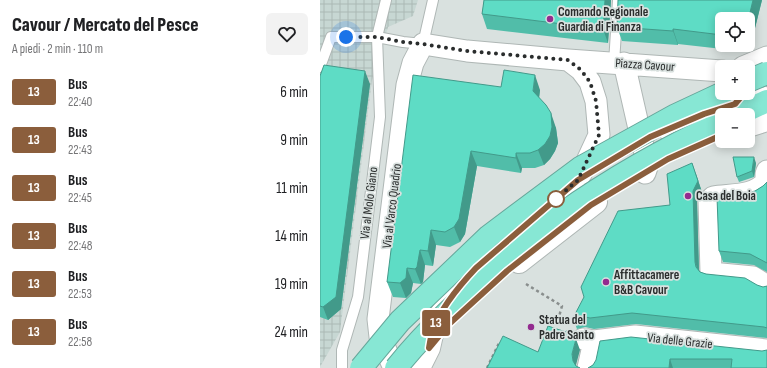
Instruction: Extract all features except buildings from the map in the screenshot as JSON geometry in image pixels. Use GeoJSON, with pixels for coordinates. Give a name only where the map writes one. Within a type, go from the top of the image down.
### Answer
{"type":"FeatureCollection","features":[{"type":"Feature","properties":{"kind":"highway"},"geometry":{"type":"LineString","coordinates":[[755,78],[767,73]]}},
{"type":"Feature","properties":{"kind":"highway"},"geometry":{"type":"LineString","coordinates":[[361,368],[400,321],[495,232],[580,168],[676,115],[733,100]]}},
{"type":"Feature","properties":{"kind":"highway"},"geometry":{"type":"LineString","coordinates":[[747,100],[767,102]]}},
{"type":"Feature","properties":{"kind":"highway"},"geometry":{"type":"LineString","coordinates":[[395,368],[412,348],[471,289],[558,216],[616,177],[681,140],[715,125]]}},
{"type":"Feature","properties":{"kind":"main road"},"geometry":{"type":"LineString","coordinates":[[755,79],[767,66]]}},
{"type":"Feature","properties":{"kind":"main road"},"geometry":{"type":"LineString","coordinates":[[755,96],[767,94]]}},
{"type":"Feature","properties":{"kind":"main road"},"geometry":{"type":"LineString","coordinates":[[429,348],[433,330],[439,317],[462,284],[476,268],[578,180],[650,137],[735,100]]}},
{"type":"Feature","properties":{"kind":"main road"},"geometry":{"type":"LineString","coordinates":[[755,124],[767,120]]}},
{"type":"Feature","properties":{"kind":"main road"},"geometry":{"type":"LineString","coordinates":[[419,368],[429,348],[449,324],[507,271],[591,205],[668,159],[715,138]]}},
{"type":"Feature","properties":{"kind":"street","name":"Piazza Cavour"},"geometry":{"type":"LineString","coordinates":[[423,44],[467,51],[568,60],[715,70]]}},
{"type":"Feature","properties":{"kind":"street","name":"Via al Varco Quadrio"},"geometry":{"type":"LineString","coordinates":[[395,368],[380,338],[378,319],[407,86],[413,63],[423,44]]}},
{"type":"Feature","properties":{"kind":"street"},"geometry":{"type":"LineString","coordinates":[[755,62],[767,57]]}},
{"type":"Feature","properties":{"kind":"street"},"geometry":{"type":"LineString","coordinates":[[568,60],[581,70],[590,82],[596,101],[599,120],[599,135],[578,180]]}},
{"type":"Feature","properties":{"kind":"street"},"geometry":{"type":"LineString","coordinates":[[619,63],[648,164],[644,173]]}},
{"type":"Feature","properties":{"kind":"street"},"geometry":{"type":"LineString","coordinates":[[767,171],[766,182],[756,190],[712,197],[709,202],[711,273],[753,277],[767,286]]}},
{"type":"Feature","properties":{"kind":"street","name":"Via delle Grazie"},"geometry":{"type":"LineString","coordinates":[[588,368],[588,340],[636,336],[767,350]]}},
{"type":"Feature","properties":{"kind":"lane","name":"Via al Molo Giano"},"geometry":{"type":"LineString","coordinates":[[342,368],[342,350],[358,297],[380,117],[377,37],[386,0]]}},
{"type":"Feature","properties":{"kind":"lane"},"geometry":{"type":"LineString","coordinates":[[320,67],[331,37],[377,37],[423,44],[433,0]]}},
{"type":"Feature","properties":{"kind":"lane"},"geometry":{"type":"LineString","coordinates":[[618,0],[619,63]]}},
{"type":"Feature","properties":{"kind":"path"},"geometry":{"type":"LineString","coordinates":[[526,284],[562,306],[558,320]]}},
{"type":"Feature","properties":{"kind":"path"},"geometry":{"type":"LineString","coordinates":[[487,368],[500,341]]}},
{"type":"Feature","properties":{"kind":"shaded area"},"geometry":{"type":"Polygon","coordinates":[[[320,0],[418,0],[413,16],[388,27],[372,80],[340,332],[320,367],[320,0]]]}},
{"type":"Feature","properties":{"kind":"bus line","name":"13"},"geometry":{"type":"LineString","coordinates":[[723,108],[735,104],[738,100]]}},
{"type":"Feature","properties":{"kind":"bus line","name":"13"},"geometry":{"type":"LineString","coordinates":[[715,110],[650,137],[578,180],[476,268],[462,284],[439,317],[433,330],[429,348],[449,324],[507,271],[591,205],[668,159],[715,138]]}},
{"type":"Feature","properties":{"kind":"place","name":"Comando Regionale Guardia di Finanza"},"geometry":{"type":"Point","coordinates":[550,19]}},
{"type":"Feature","properties":{"kind":"place","name":"Casa del Boia"},"geometry":{"type":"Point","coordinates":[688,196]}},
{"type":"Feature","properties":{"kind":"place","name":"Affittacamere B&B Cavour"},"geometry":{"type":"Point","coordinates":[606,282]}},
{"type":"Feature","properties":{"kind":"place","name":"Statua del Padre Santo"},"geometry":{"type":"Point","coordinates":[531,327]}},
{"type":"Feature","properties":{"kind":"route"},"geometry":{"type":"LineString","coordinates":[[346,37],[377,37],[467,51],[568,60],[581,70],[590,82],[596,101],[599,120],[599,135],[578,180],[556,199]]}}]}
